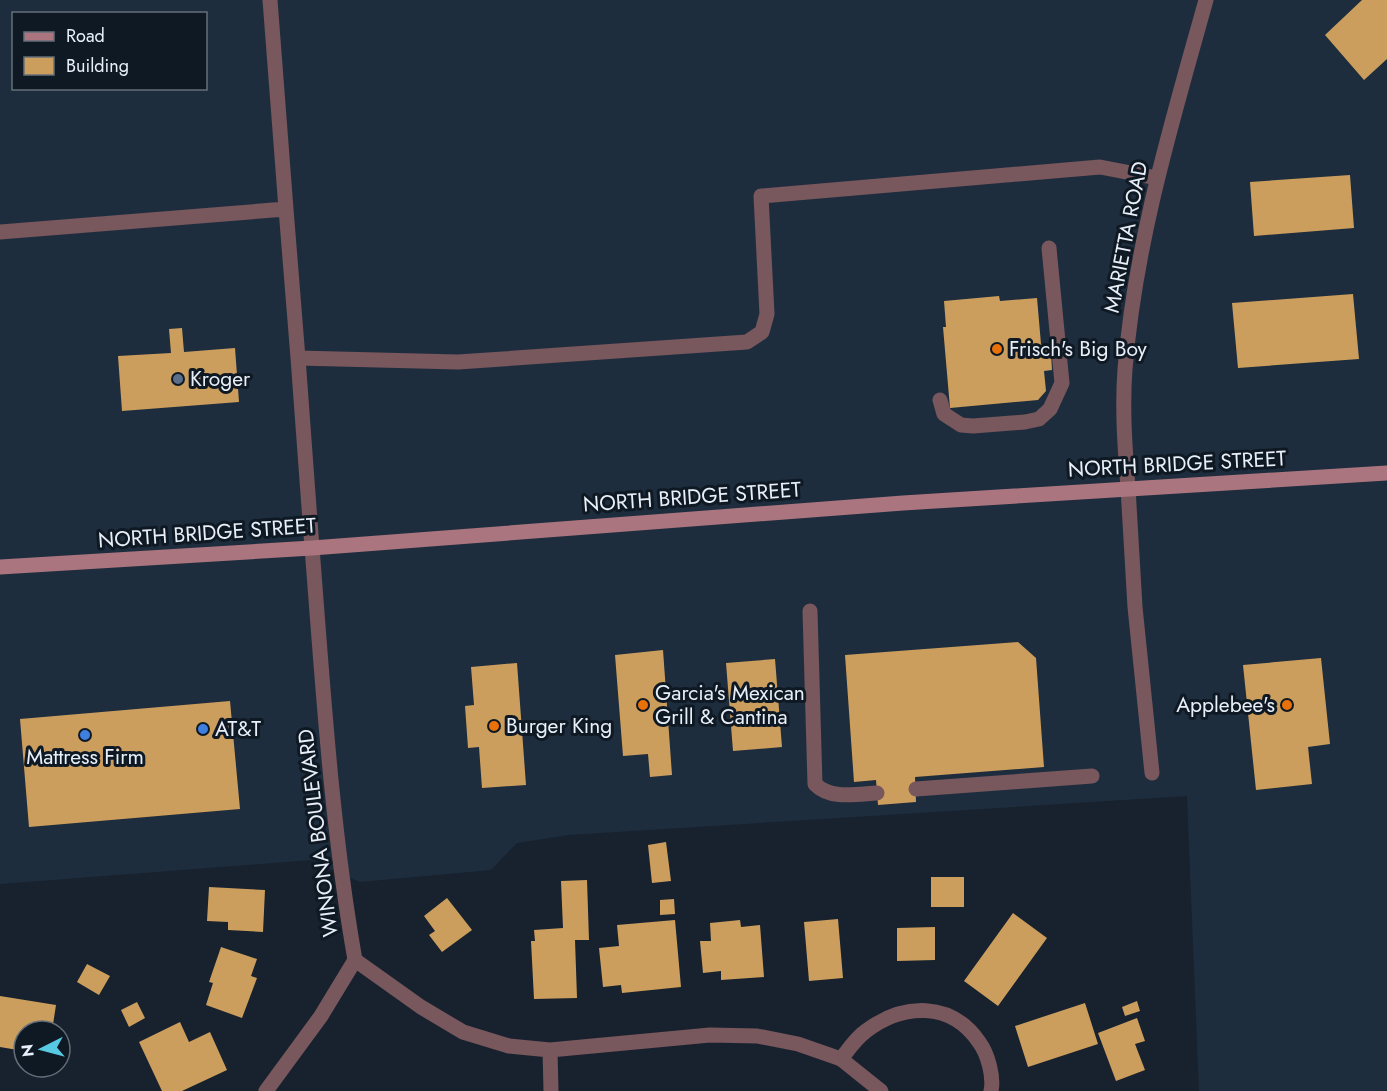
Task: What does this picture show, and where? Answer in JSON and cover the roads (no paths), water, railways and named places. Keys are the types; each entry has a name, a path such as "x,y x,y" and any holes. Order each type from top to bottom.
{"main road":[{"name":"NORTH BRIDGE STREET","path":"0,567 312,548 791,510 1387,472"}],"street":[{"name":"WINONA BOULEVARD","path":"270,0 340,876 355,960 421,1007 463,1032 509,1046 550,1050 710,1035 757,1036 798,1044 841,1059 881,1091"},
{"name":"MARIETTA ROAD","path":"1152,773 1136,618 1123,420 1125,370 1138,263 1157,178 1206,0"},
{"path":"298,358 458,362 747,342 762,332 767,314 761,196 1100,167 1157,178"},
{"path":"0,232 286,209"},
{"path":"940,400 944,414 961,425 1025,422 1039,419 1050,409 1062,382 1049,248"},
{"path":"810,611 815,784 820,790 830,793 877,793"},
{"path":"916,789 1092,776"},
{"path":"266,1091 321,1016 355,960"},
{"path":"841,1059 863,1033 881,1021 905,1011 928,1009 952,1016 970,1029 982,1046 989,1065 991,1091"},
{"path":"550,1050 551,1091"}],"place":[{"name":"Frisch's Big Boy","path":"997,349"},
{"name":"Kroger","path":"178,379"},
{"name":"Garcia's Mexican Grill & Cantina","path":"643,705"},
{"name":"Applebee's","path":"1287,705"},
{"name":"Burger King","path":"494,726"},
{"name":"AT&T","path":"203,729"},
{"name":"Mattress Firm","path":"85,735"}]}
